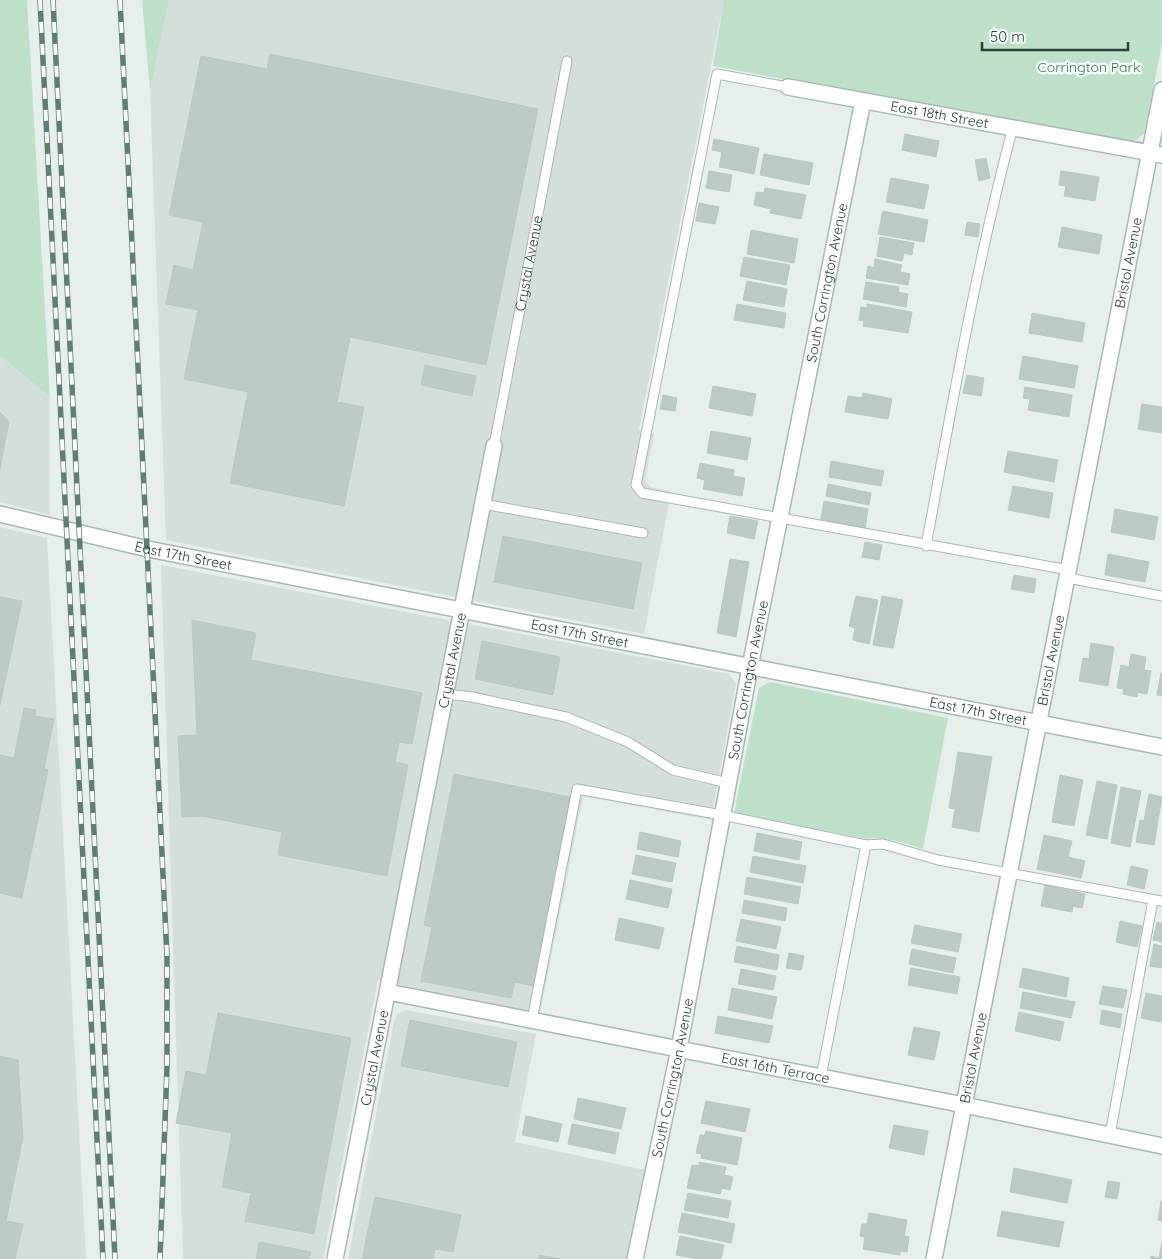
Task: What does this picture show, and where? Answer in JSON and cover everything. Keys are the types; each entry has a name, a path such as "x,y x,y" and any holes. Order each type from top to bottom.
{"street":[{"name":"East 18th Street","path":"788,88 1156,154"},
{"name":"Bristol Avenue","path":"934,1259 1068,574 1156,154 1162,90"},
{"name":"South Corrington Avenue","path":"635,1259 679,1049 750,667 863,101"},
{"name":"Crystal Avenue","path":"335,1259 494,446"},
{"name":"East 17th Street","path":"0,514 148,548 1162,747"},
{"name":"East 16th Terrace","path":"388,992 964,1105 1162,1146"}],"lane":[{"name":"Crystal Avenue","path":"494,446 567,61"},
{"name":"East 18th Street","path":"779,519 642,493 636,485 717,74 788,88"},
{"path":"926,546 970,310 992,204 1013,127"},
{"path":"483,504 643,533"},
{"path":"779,519 1068,574 1162,596"},
{"path":"446,694 472,697 566,717 628,742 672,770 728,783"},
{"path":"532,1020 578,790 722,815 866,845 883,844 938,860 1158,901 1110,1135"},
{"path":"821,1077 866,845"}],"shaded area":[{"path":"169,0 724,0 639,429 654,434 645,481 651,487 671,492 644,634 166,540 150,90"},
{"path":"0,356 50,397 50,515 0,502"},
{"path":"0,527 47,538 86,1259 0,1259"},
{"path":"161,565 729,674 736,684 711,820 583,796 540,1014 378,980 323,1259 183,1259"},
{"path":"406,1010 536,1034 515,1142 645,1170 627,1259 348,1259 393,1026 397,1014"}],"green space":[{"path":"0,0 27,0 50,397 0,356"},
{"path":"142,0 169,0 150,90"},
{"name":"Corrington Park","path":"724,0 1162,0 1162,43 1145,132 1138,139 1126,143 713,66"},
{"path":"770,682 948,718 923,849 889,840 867,839 734,813 759,688"}],"building":[{"path":"270,54 538,109 486,365 350,337 337,402 364,407 344,506 230,483 248,392 184,379 198,310 166,304 174,265 193,270 203,222 169,215 201,56 267,69"},
{"path":"905,134 939,141 936,157 902,150"},
{"path":"714,139 759,148 754,174 719,167 722,152 712,150"},
{"path":"764,154 813,163 809,185 760,175"},
{"path":"986,158 990,178 979,181 975,160"},
{"path":"709,171 732,175 729,192 706,188"},
{"path":"1061,171 1099,177 1095,201 1064,196 1066,186 1059,185"},
{"path":"891,178 929,185 924,209 886,202"},
{"path":"765,188 806,195 801,219 770,213 771,209 754,205 756,192 764,193"},
{"path":"699,203 719,207 715,224 696,221"},
{"path":"883,211 928,220 924,242 878,234"},
{"path":"967,222 980,224 978,237 965,235"},
{"path":"1062,227 1102,235 1099,254 1058,247"},
{"path":"751,230 798,239 794,263 747,254"},
{"path":"880,237 914,243 912,255 904,253 902,261 877,256"},
{"path":"744,257 790,265 786,285 740,276"},
{"path":"875,259 902,265 900,272 910,274 908,285 866,278 868,266 874,268"},
{"path":"747,281 787,289 784,307 743,300"},
{"path":"866,282 899,287 898,292 908,294 906,307 863,299"},
{"path":"737,304 786,313 784,328 734,320"},
{"path":"867,304 912,312 908,333 863,326 864,321 859,320 861,307 867,308"},
{"path":"1032,313 1085,323 1082,342 1029,333"},
{"path":"1023,356 1078,366 1074,388 1019,379"},
{"path":"425,365 476,376 472,396 421,385"},
{"path":"967,375 984,378 981,396 963,393"},
{"path":"713,386 756,394 752,416 709,408"},
{"path":"1025,387 1072,395 1069,417 1028,410 1030,399 1023,398"},
{"path":"863,393 892,399 888,419 845,412 848,396 862,398"},
{"path":"663,395 677,398 675,411 660,409"},
{"path":"1142,404 1162,407 1162,433 1138,429"},
{"path":"0,412 9,422 0,469"},
{"path":"711,431 751,438 747,460 707,453"},
{"path":"1008,451 1058,460 1054,482 1004,472"},
{"path":"831,461 884,471 881,486 829,477"},
{"path":"700,463 734,470 733,476 745,478 742,496 703,489 705,480 697,478"},
{"path":"828,484 871,493 869,505 826,496"},
{"path":"1013,486 1053,493 1049,518 1008,510"},
{"path":"824,501 868,509 865,528 821,519"},
{"path":"1115,509 1158,517 1154,540 1111,532"},
{"path":"730,516 758,521 754,539 727,533"},
{"path":"503,536 642,563 633,609 494,582"},
{"path":"865,542 882,545 879,560 862,557"},
{"path":"1108,554 1149,562 1145,582 1105,575"},
{"path":"730,559 749,562 736,637 717,633"},
{"path":"1014,575 1036,579 1034,593 1011,589"},
{"path":"856,596 878,600 869,644 853,640 855,628 849,626"},
{"path":"882,596 903,600 893,648 873,645"},
{"path":"0,597 22,601 6,677 0,676"},
{"path":"192,620 256,633 251,660 422,693 412,744 399,742 395,762 408,765 387,876 278,855 282,832 202,816 182,817 178,736 197,735"},
{"path":"482,641 560,657 553,695 475,679"},
{"path":"1091,643 1114,647 1108,686 1079,681 1083,658 1089,659"},
{"path":"1131,654 1146,657 1144,670 1151,671 1147,694 1138,692 1137,697 1123,694 1124,689 1117,688 1121,665 1129,667"},
{"path":"1162,673 1162,696 1157,695"},
{"path":"0,676 6,677 0,705"},
{"path":"24,708 36,710 35,716 54,719 44,769 48,770 22,898 0,893 0,755 14,758"},
{"path":"958,752 992,757 979,832 952,827 955,809 949,808"},
{"path":"454,774 570,797 533,986 515,982 511,998 421,981 432,927 424,925"},
{"path":"1060,775 1083,780 1074,826 1052,822"},
{"path":"1097,781 1117,785 1107,839 1086,835"},
{"path":"1121,787 1141,791 1130,847 1111,843"},
{"path":"1149,794 1162,797 1154,845 1136,842 1140,820 1144,821"},
{"path":"640,832 681,841 678,857 637,849"},
{"path":"757,833 802,842 799,860 754,851"},
{"path":"1044,835 1072,841 1068,857 1085,861 1081,878 1037,869"},
{"path":"636,855 676,863 672,882 632,874"},
{"path":"753,856 806,866 803,883 750,872"},
{"path":"1131,866 1148,870 1144,889 1127,885"},
{"path":"747,877 801,887 798,904 744,894"},
{"path":"630,880 672,889 668,908 626,899"},
{"path":"1045,885 1085,894 1082,908 1073,906 1072,912 1041,906"},
{"path":"744,900 787,908 785,921 742,913"},
{"path":"619,918 664,928 659,949 615,940"},
{"path":"741,919 781,927 776,949 736,941"},
{"path":"1120,921 1142,926 1137,947 1116,942"},
{"path":"1157,922 1162,923 1162,942 1153,940"},
{"path":"915,925 962,934 958,952 911,943"},
{"path":"1154,944 1162,946 1162,968 1150,966"},
{"path":"737,946 779,955 777,970 734,962"},
{"path":"912,949 956,958 953,973 909,964"},
{"path":"789,953 804,956 801,970 786,968"},
{"path":"911,968 960,977 957,994 908,985"},
{"path":"1023,968 1069,978 1066,997 1019,987"},
{"path":"741,969 776,976 773,990 738,984"},
{"path":"1103,986 1127,990 1123,1008 1099,1004"},
{"path":"732,988 777,997 772,1019 728,1010"},
{"path":"1023,992 1075,1002 1071,1018 1020,1008"},
{"path":"1146,993 1162,996 1161,1022 1141,1018"},
{"path":"1102,1010 1122,1014 1120,1028 1100,1024"},
{"path":"1019,1012 1064,1022 1060,1041 1015,1031"},
{"path":"218,1013 351,1038 314,1234 245,1221 251,1193 222,1187 232,1133 176,1123 186,1071 206,1075"},
{"path":"718,1016 773,1026 769,1043 715,1033"},
{"path":"410,1020 517,1042 508,1087 401,1066"},
{"path":"914,1027 940,1032 934,1060 908,1055"},
{"path":"0,1056 18,1060 23,1137 6,1221 23,1224 15,1259 0,1259"},
{"path":"578,1098 626,1108 621,1129 574,1119"},
{"path":"706,1101 750,1109 745,1132 701,1123"},
{"path":"526,1116 562,1124 558,1142 522,1135"},
{"path":"572,1124 619,1133 615,1154 568,1144"},
{"path":"894,1125 928,1131 924,1155 889,1148"},
{"path":"706,1131 742,1138 737,1165 701,1158 702,1154 696,1153 700,1135 705,1135"},
{"path":"699,1162 726,1167 724,1175 733,1177 730,1190 722,1188 720,1194 687,1188 692,1165 699,1166"},
{"path":"1014,1168 1072,1180 1067,1203 1010,1192"},
{"path":"1108,1181 1120,1183 1117,1199 1105,1197"},
{"path":"688,1193 731,1201 728,1218 684,1210"},
{"path":"375,1197 461,1215 453,1252 435,1249 433,1259 362,1259"},
{"path":"1162,1201 1162,1221 1158,1220"},
{"path":"1002,1211 1064,1222 1059,1247 997,1236"},
{"path":"682,1213 735,1224 731,1243 678,1232"},
{"path":"869,1213 907,1220 904,1236 909,1237 907,1252 900,1251 900,1255 863,1249 865,1237 860,1236 862,1224 867,1224"},
{"path":"680,1236 724,1245 721,1259 697,1259 676,1255"},
{"path":"1162,1241 1162,1259 1150,1259 1151,1256 1159,1258"},
{"path":"259,1242 311,1252 309,1259 256,1259"},
{"path":"539,1255 560,1259 538,1259"}],"railway":[{"path":"40,0 103,1259"},
{"path":"53,0 115,1259"},
{"path":"120,0 167,956 167,1066 160,1259"}]}
